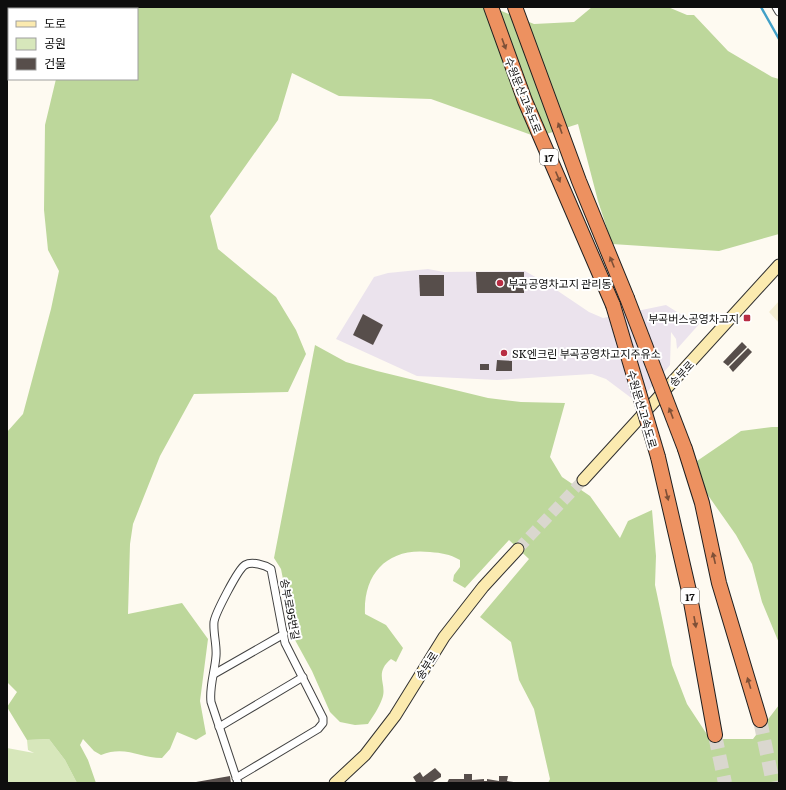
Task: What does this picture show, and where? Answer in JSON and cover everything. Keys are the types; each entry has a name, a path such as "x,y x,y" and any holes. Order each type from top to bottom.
{"highway":[{"name":"수원문산고속도로","path":"491,7 525,101 613,305 658,457 689,591 715,735"},
{"name":"수원문산고속도로","path":"515,7 579,181 627,298 685,449 702,503 719,582 760,720"},
{"path":"526,7 544,84"}],"street":[{"path":"776,7 779,12"},
{"name":"송부로","path":"583,480 779,266"},
{"name":"송부로","path":"336,783 365,754 395,716 444,637 483,587 518,548"},
{"name":"송부로95번길","path":"246,565 266,566 271,569 284,634 290,654 324,718 323,723 318,729 237,781 219,728 210,695 214,674 216,643 214,621 239,571 246,565"},
{"path":"214,674 284,634"},
{"path":"219,728 303,677"}],"shaded area":[{"path":"428,269 444,272 525,271 589,312 603,318 666,305 685,317 701,322 677,349 676,339 671,332 670,365 638,403 606,379 592,374 497,380 417,376 336,339 374,277 388,273"},
{"path":"779,301 779,323 769,312"}],"green space":[{"path":"498,7 499,10 534,24 574,22 592,7 668,7 687,15 694,15 728,51 772,77 779,79 779,234 719,251 612,244 598,201 578,124 537,137 431,99 339,96 292,73 278,120 210,216 218,249 276,297 296,330 306,354 288,392 194,394 160,456 133,524 130,544 128,614 182,603 208,639 200,701 206,734 196,740 177,732 170,749 162,758 118,751 101,755 94,751 83,739 80,745 88,760 96,783 77,783 65,760 49,739 27,740 7,707 17,692 7,682 7,432 23,414 51,309 59,271 48,250 44,210 45,125 56,80 138,80 138,8 88,8"},
{"path":"315,345 346,362 488,398 521,402 565,403 550,457 562,477 590,496 620,538 628,521 652,510 656,556 655,585 672,665 687,704 710,739 753,739 779,705 779,783 548,783 550,779 534,709 519,680 511,642 480,617 529,559 509,540 465,588 453,581 454,575 460,567 460,560 445,554 415,552 402,554 390,559 381,566 368,586 365,599 365,614 386,625 403,648 396,662 391,659 383,669 382,699 378,709 368,724 355,725 340,722 330,712 312,671 295,640 281,569 274,558"},
{"path":"779,427 779,643 762,602 752,564 736,535 705,491 697,461 741,431"},
{"path":"49,739 65,760 77,783 7,783 7,748 34,753 28,750 27,740"}],"building":[{"name":"부곡공영차고지 관리동","path":"476,272 524,272 524,293 477,293"},
{"path":"419,275 444,275 444,296 420,296"},
{"path":"363,314 383,325 373,345 353,335"},
{"path":"742,342 747,347 728,366 723,362"},
{"path":"748,348 752,352 733,372 729,367"},
{"path":"497,360 512,361 512,371 496,371"},
{"path":"480,364 489,364 489,370 480,370"},
{"path":"435,768 441,774 441,777 431,783 414,783 416,782 413,777 420,772 423,777"},
{"path":"464,774 472,774 472,780 484,779 484,781 487,781 487,779 499,781 499,776 508,776 507,781 521,783 447,783 449,779 464,779"},
{"path":"230,776 231,783 196,783 196,782"}],"waterway":[{"path":"761,7 779,39"}],"tunnel":[{"path":"518,549 583,480"},
{"path":"760,720 773,783"},
{"path":"715,735 725,783"}],"place":[{"name":"부곡공영차고지 관리동","path":"500,283"},
{"name":"부곡버스공영차고지","path":"747,318"},
{"name":"SK엔크린 부곡공영차고지주유소","path":"504,353"}]}
